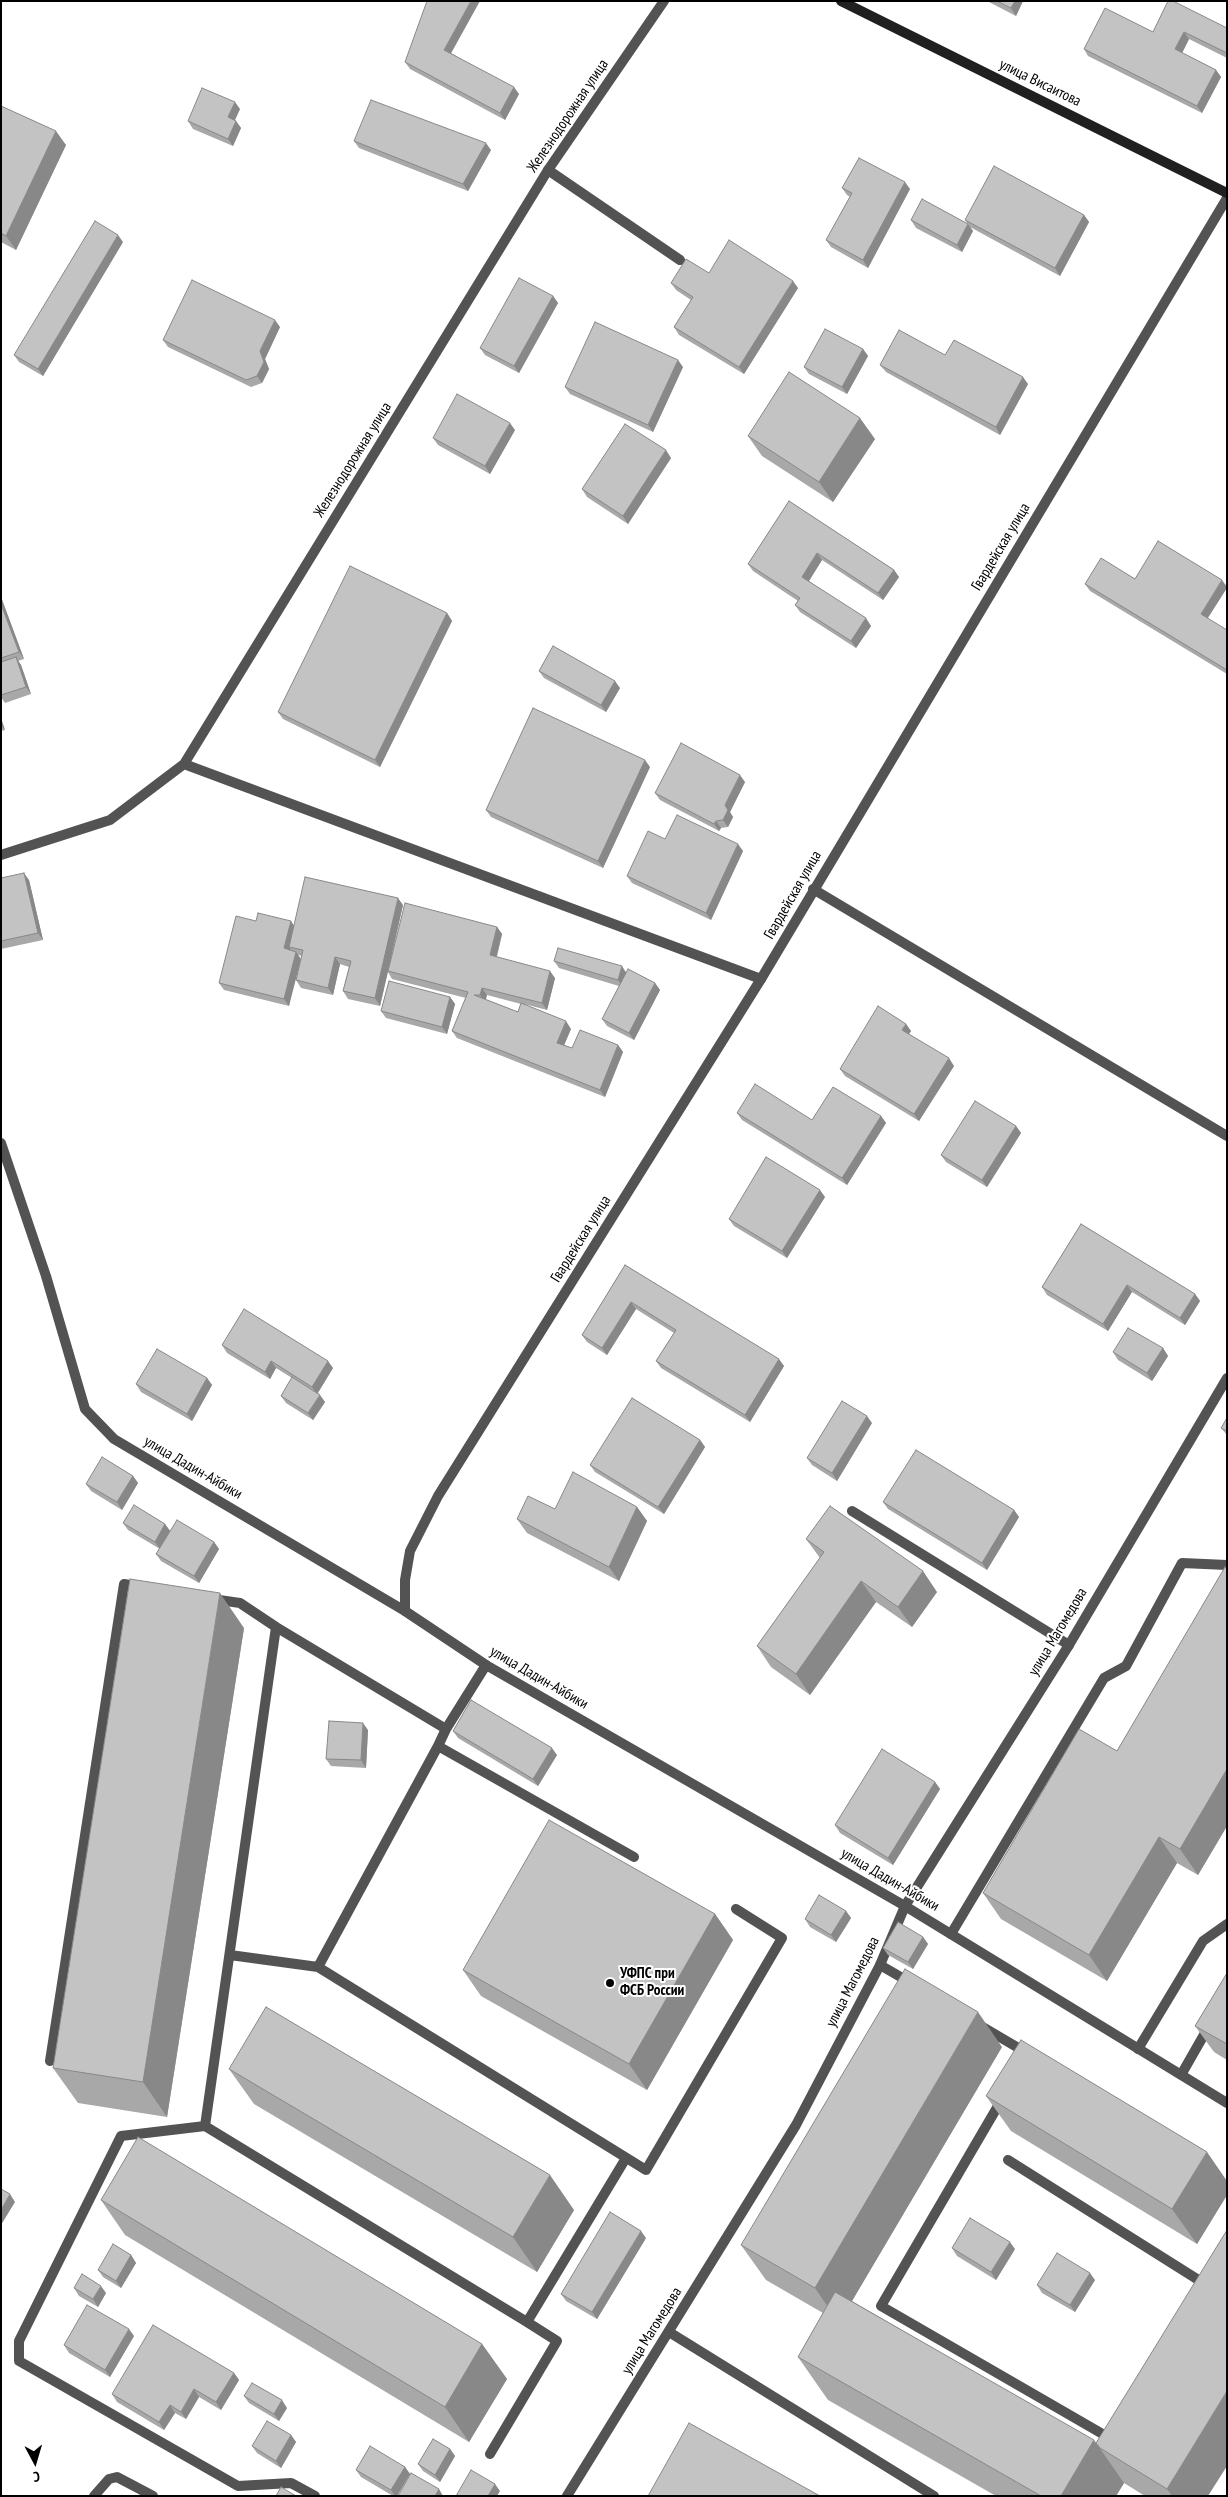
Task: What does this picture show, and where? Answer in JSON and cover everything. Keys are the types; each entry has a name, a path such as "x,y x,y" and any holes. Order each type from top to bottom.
{"main road":[{"name":"улица Висаитова","path":"841,1 1227,193"}],"street":[{"name":"Железнодорожная улица","path":"1,855 110,820 184,764 548,170 664,1"},
{"path":"548,170 680,260"},
{"name":"Гвардейская улица","path":"405,1611 405,1580 410,1551 438,1496 762,979 1227,198"},
{"path":"184,764 762,979"},
{"path":"814,890 1227,1136"},
{"name":"улица Дадин-Айбики","path":"1,1143 46,1276 85,1409 114,1439 405,1611 486,1665 906,1906 1227,2103"},
{"name":"улица Магомедова","path":"568,2496 796,2125 880,1965 906,1906 1069,1645 1227,1378"},
{"path":"852,1511 1069,1645"},
{"path":"952,1934 1104,1678 1126,1666 1182,1563 1227,1565"},
{"path":"50,2061 124,1584 153,1589"},
{"path":"201,1597 240,1604 446,1729"},
{"path":"205,2126 276,1627"},
{"path":"318,1967 446,1729 486,1665"},
{"path":"438,1746 634,1857"},
{"path":"230,1955 318,1967 646,2170 782,1938 736,1909"},
{"path":"1138,2049 1203,1940 1227,1924"},
{"path":"880,1965 921,1990"},
{"path":"971,2019 1029,2054 1024,2062"},
{"path":"1182,2075 1213,2019"},
{"path":"1009,2088 881,2306 1114,2440 1119,2432"},
{"path":"315,2496 292,2483 238,2486 19,2362 19,2340 121,2136 205,2126 557,2341 490,2454"},
{"path":"526,2322 626,2158"},
{"path":"1008,2160 1211,2288"},
{"path":"669,2332 934,2496"},
{"path":"94,2496 109,2479 116,2477 153,2496"}],"building":[{"path":"427,1 471,1 444,50 514,87 500,113 405,62"},
{"path":"997,1 1015,1 1011,8"},
{"path":"1168,1 1173,1 1227,28 1227,53 1184,32 1175,49 1216,70 1197,106 1084,49 1105,8 1153,32"},
{"path":"202,88 235,102 228,117 236,121 228,139 188,121"},
{"path":"371,100 486,143 463,184 354,141"},
{"path":"1,106 56,131 6,236 1,233"},
{"path":"859,158 905,182 863,260 826,240 852,193 842,188"},
{"path":"994,166 1084,215 1055,268 965,220"},
{"path":"922,199 968,224 957,245 911,220"},
{"path":"95,221 118,235 38,369 14,355"},
{"path":"729,240 793,281 739,367 674,327 693,297 671,283 686,259 709,273"},
{"path":"519,278 553,296 514,366 480,348"},
{"path":"192,280 275,320 260,351 264,362 257,376 246,380 163,340"},
{"path":"595,322 678,360 648,425 565,387"},
{"path":"825,329 863,349 842,387 804,367"},
{"path":"899,330 945,355 954,340 1023,377 996,427 880,365"},
{"path":"789,372 860,418 819,482 748,436"},
{"path":"457,394 510,423 485,466 433,438"},
{"path":"625,424 666,450 623,516 582,489"},
{"path":"789,501 894,570 878,593 817,553 802,577 866,618 851,641 795,605 800,598 748,564"},
{"path":"1158,541 1222,580 1201,614 1227,630 1227,670 1085,584 1101,558 1135,579"},
{"path":"350,566 447,613 375,760 278,712"},
{"path":"1,604 19,652 1,658"},
{"path":"553,646 615,681 601,705 539,671"},
{"path":"16,657 26,687 1,695 1,662"},
{"path":"533,708 645,760 598,861 486,810"},
{"path":"681,743 740,775 725,805 728,810 723,820 716,821 714,824 655,793"},
{"path":"677,815 738,844 706,913 627,876 648,831 665,839"},
{"path":"24,873 38,933 1,941 1,878"},
{"path":"305,877 398,898 375,998 343,991 351,961 335,957 328,988 296,980 303,950 289,947"},
{"path":"405,903 497,927 490,955 550,971 542,1003 482,988 480,995 474,995 518,1012 521,1003 566,1021 557,1043 572,1048 580,1030 618,1045 600,1090 452,1031 468,992 388,971"},
{"path":"258,913 291,921 284,948 296,952 284,999 219,983 236,916 256,921"},
{"path":"558,948 622,966 618,980 554,961"},
{"path":"628,969 655,983 629,1033 602,1019"},
{"path":"389,981 450,997 442,1027 381,1011"},
{"path":"878,1006 906,1024 902,1030 949,1058 914,1114 840,1069"},
{"path":"755,1084 812,1120 833,1087 881,1116 842,1178 737,1113"},
{"path":"975,1101 1016,1126 982,1180 941,1155"},
{"path":"766,1157 820,1190 782,1251 729,1219"},
{"path":"1081,1224 1195,1294 1180,1318 1127,1285 1103,1324 1042,1287"},
{"path":"625,1265 779,1359 745,1415 656,1361 676,1330 631,1302 602,1348 582,1335"},
{"path":"244,1309 328,1361 312,1387 271,1361 265,1372 222,1345"},
{"path":"1128,1328 1163,1348 1147,1373 1113,1352"},
{"path":"157,1349 207,1378 187,1414 136,1384"},
{"path":"292,1377 320,1395 308,1413 281,1396"},
{"path":"632,1398 700,1440 658,1507 590,1465"},
{"path":"842,1401 867,1416 832,1473 807,1458"},
{"path":"1227,1418 1227,1431 1221,1428"},
{"path":"916,1450 1014,1510 982,1563 883,1502"},
{"path":"102,1457 133,1476 117,1502 86,1484"},
{"path":"573,1472 637,1507 609,1567 517,1519 528,1496 555,1509"},
{"path":"134,1505 165,1524 155,1542 123,1523"},
{"path":"830,1506 923,1571 898,1607 861,1581 796,1674 757,1646 824,1552 806,1539"},
{"path":"177,1520 214,1542 194,1576 156,1554"},
{"path":"1225,1567 1227,1568 1227,1769 1180,1849 1159,1837 1089,1955 983,1893 1079,1729 1117,1751"},
{"path":"130,1579 220,1593 143,2082 53,2068"},
{"path":"471,1700 552,1748 533,1779 453,1731"},
{"path":"329,1721 363,1723 361,1760 326,1759"},
{"path":"882,1749 935,1782 888,1858 835,1825"},
{"path":"549,1820 715,1914 629,2064 463,1970"},
{"path":"819,1895 846,1911 831,1935 805,1919"},
{"path":"898,1922 923,1937 908,1962 883,1948"},
{"path":"905,1969 978,2012 815,2288 741,2245"},
{"path":"1227,1973 1227,2044 1195,2026"},
{"path":"266,2007 550,2175 513,2237 229,2069"},
{"path":"1021,2040 1207,2152 1172,2209 986,2096"},
{"path":"138,2137 482,2344 445,2407 101,2200"},
{"path":"1,2189 10,2194 1,2210"},
{"path":"610,2212 641,2231 592,2312 561,2294"},
{"path":"970,2218 1010,2242 991,2272 952,2248"},
{"path":"1227,2230 1227,2391 1167,2489 1100,2448 1096,2443"},
{"path":"113,2244 131,2255 116,2281 98,2270"},
{"path":"1057,2253 1090,2273 1070,2305 1037,2285"},
{"path":"82,2274 101,2286 93,2299 74,2288"},
{"path":"835,2292 1094,2440 1061,2496 1041,2496 798,2357"},
{"path":"87,2305 129,2329 105,2370 64,2345"},
{"path":"153,2325 234,2373 216,2402 194,2389 181,2412 170,2405 159,2422 112,2394"},
{"path":"252,2383 282,2400 274,2414 244,2396"},
{"path":"267,2421 291,2435 276,2461 252,2446"},
{"path":"689,2423 820,2496 648,2496"},
{"path":"433,2439 450,2449 435,2475 418,2464"},
{"path":"370,2446 405,2467 391,2490 356,2470"},
{"path":"471,2470 495,2484 488,2496 456,2496"},
{"path":"411,2473 439,2489 435,2496 398,2496"},
{"path":"281,2487 296,2496 276,2496"}],"place":[{"name":"УФПС при ФСБ России","path":"610,1983"}]}
